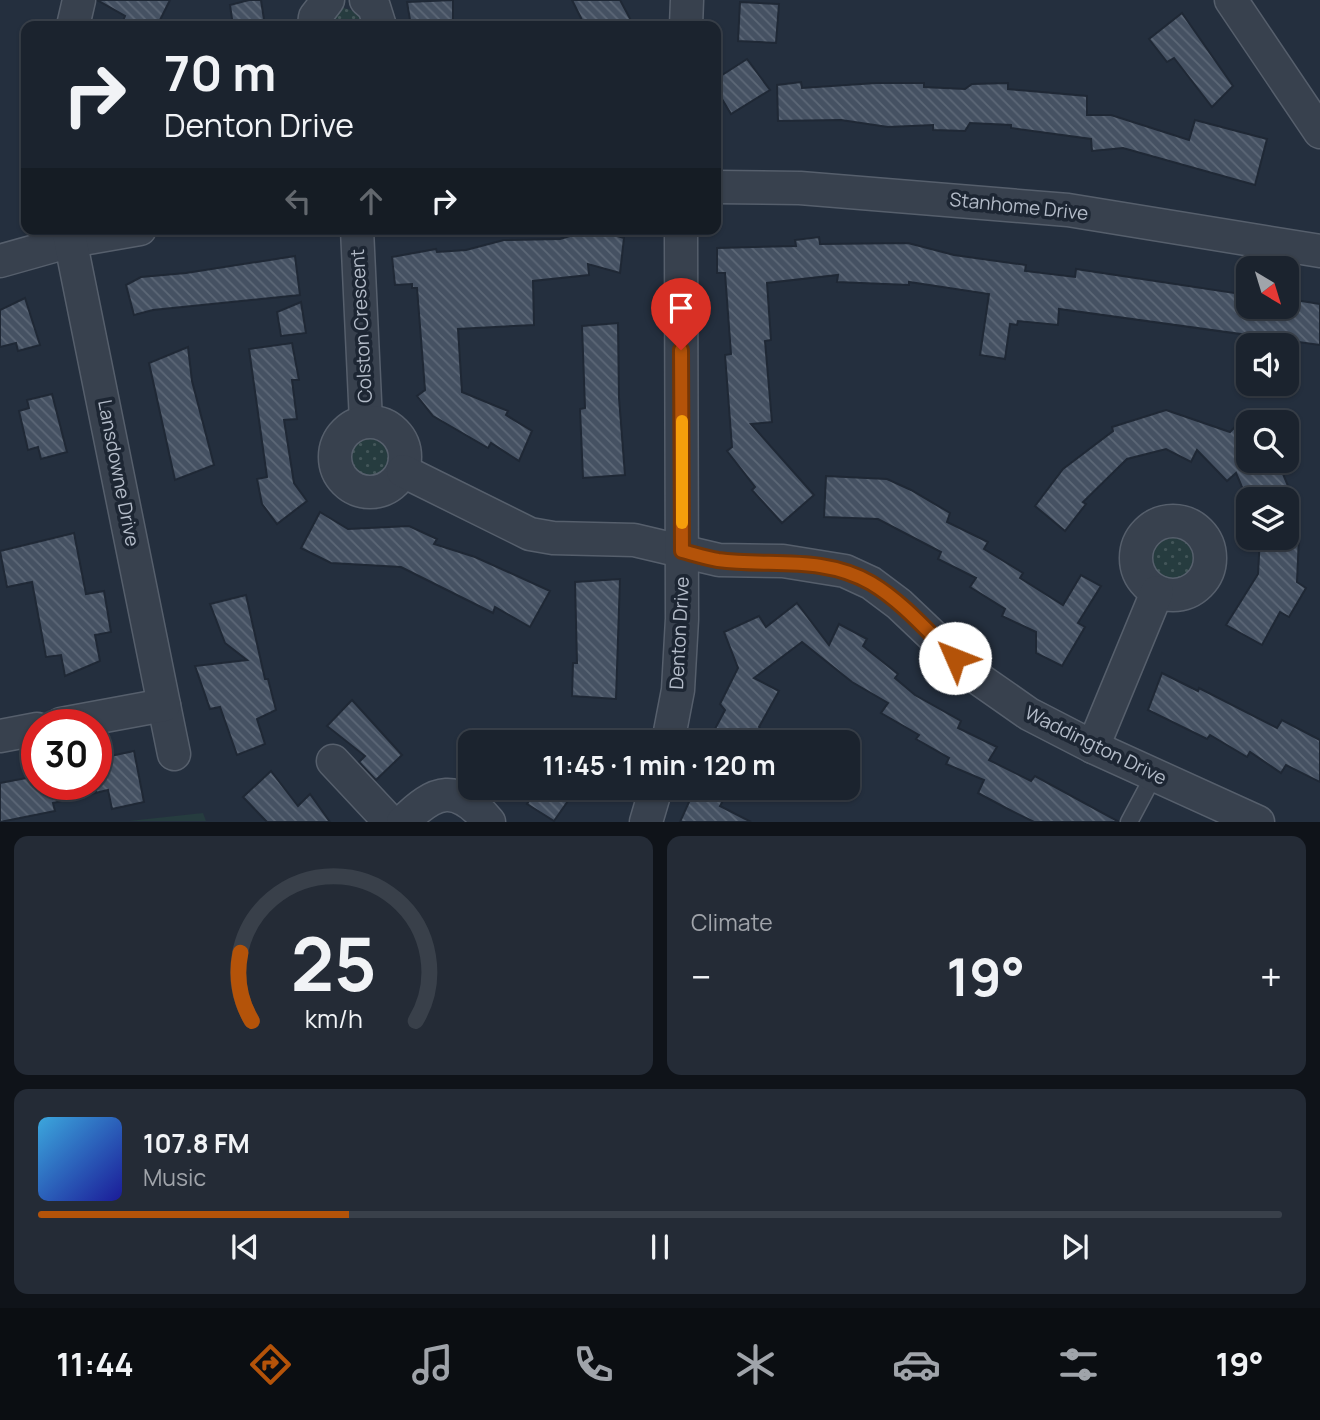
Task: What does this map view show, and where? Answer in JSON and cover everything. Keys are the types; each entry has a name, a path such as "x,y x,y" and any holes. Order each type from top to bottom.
{"street":[{"path":"74,21 79,0"},
{"path":"315,21 328,0"},
{"path":"366,0 374,7 378,21"},
{"path":"686,21 687,0"},
{"path":"1231,0 1320,132"},
{"name":"Stanhome Drive","path":"721,187 812,188 1068,210 1320,251"},
{"path":"0,261 69,235"},
{"name":"Lansdowne Drive","path":"69,235 174,754"},
{"name":"Colston Crescent","path":"357,235 366,422"},
{"name":"Denton Drive","path":"670,730 678,690 682,551 681,235"},
{"name":"Colston Crescent","path":"376,422 395,432 405,450 403,471 397,481 375,493 363,492 342,479 336,468 337,444 354,426 376,422"},
{"path":"403,471 530,534 553,538 634,540 682,551"},
{"name":"Waddington Drive","path":"682,551 719,560 816,564 845,571 871,583 900,604 976,677 1029,714 1093,747 1258,821"},
{"path":"1093,747 1157,592"},
{"path":"112,715 164,705"},
{"path":"2,727 21,728"},
{"path":"333,761 390,821"},
{"path":"403,821 420,805 435,796 451,793 466,799 489,821"},
{"path":"646,821 652,800"}],"lane":[{"path":"1129,821 1154,775"}],"green space":[{"path":"344,8 360,13 364,21 330,21 336,11"},
{"path":"370,436 379,437 386,442 391,449 391,467 386,474 379,479 370,480 361,479 354,474 349,467 348,458 349,449 354,442 361,437"},
{"path":"1173,534 1190,542 1198,559 1190,576 1173,584 1156,576 1148,559 1156,542"},
{"path":"203,813 206,821 129,821"}],"building":[{"path":"97,0 170,0 160,21 123,21 125,16"},
{"path":"261,0 264,21 232,21 230,5"},
{"path":"453,0 453,21 410,21 407,2"},
{"path":"572,0 620,0 631,21 582,21"},
{"path":"740,2 779,4 776,43 738,41"},
{"path":"1182,13 1233,86 1212,107 1174,58 1167,62 1149,39"},
{"path":"747,59 770,90 731,114 721,97 721,76"},
{"path":"801,82 802,88 924,83 924,87 965,89 972,84 1008,83 1008,89 1087,96 1087,115 1111,115 1189,140 1195,120 1267,139 1255,185 1123,148 1092,151 1091,139 1011,128 1011,125 970,123 965,131 933,130 933,125 888,127 841,120 778,121 777,85"},
{"path":"573,235 614,235 624,238 620,273 588,264 589,275 533,281 534,325 458,329 462,392 508,411 506,415 532,431 519,461 491,443 488,448 433,416 417,396 425,390 417,288 412,288 412,284 395,285 392,257 436,249 437,252 466,250 504,240 560,239"},
{"path":"819,237 820,244 908,243 954,255 1026,265 1025,271 1075,277 1076,269 1236,293 1236,319 1299,319 1299,301 1320,304 1320,345 1299,342 1299,333 1236,333 1059,309 1058,325 1018,321 1017,325 1010,324 1005,359 980,355 989,294 909,282 909,285 837,282 838,275 767,283 771,340 765,341 772,422 751,424 814,495 782,523 752,490 755,487 727,451 732,447 725,355 731,354 725,273 717,273 717,248 796,246 795,240"},
{"path":"295,256 300,295 153,310 134,315 126,285 141,277 186,273"},
{"path":"25,298 40,345 18,351 16,343 0,347 0,310"},
{"path":"301,302 306,333 281,336 277,312"},
{"path":"618,323 619,398 625,475 583,478 580,409 585,408 582,326"},
{"path":"292,343 299,380 292,380 297,419 284,420 294,483 307,501 277,524 262,504 257,479 267,477 249,349"},
{"path":"188,347 192,381 214,465 175,480 149,363"},
{"path":"52,394 67,452 41,459 38,447 28,450 19,411 29,408 27,400"},
{"path":"1166,410 1230,432 1234,428 1236,473 1227,481 1197,450 1191,462 1166,449 1127,459 1083,502 1086,504 1065,531 1035,506 1063,469 1113,431 1112,427"},
{"path":"1236,473 1283,473 1288,487 1242,487"},
{"path":"826,476 887,479 911,490 950,513 947,522 988,542 984,549 1023,573 1020,578 1063,605 1081,575 1101,586 1078,623 1085,627 1062,666 1036,653 1036,632 1002,616 1005,609 970,587 976,578 938,559 941,552 878,519 824,517"},
{"path":"320,512 348,529 409,526 437,539 434,544 475,557 550,591 530,627 495,607 493,613 401,567 331,563 301,548"},
{"path":"74,533 86,594 104,591 111,632 95,635 100,661 65,676 61,655 46,657 32,582 7,587 0,551"},
{"path":"1259,550 1298,550 1297,582 1306,588 1289,617 1280,612 1262,645 1226,625 1258,574"},
{"path":"620,579 616,699 572,696 573,663 577,663 575,582"},
{"path":"246,595 265,679 268,679 276,710 257,719 265,744 237,755 220,707 210,709 195,666 247,660 225,643 210,604"},
{"path":"797,603 829,645 839,624 867,639 863,646 898,674 895,678 915,695 961,721 958,728 997,747 989,760 1031,781 1035,776 1119,822 1034,822 978,793 984,780 946,764 949,758 916,739 919,735 881,713 888,703 852,682 802,642 754,678 779,691 759,727 761,730 714,730 725,710 720,704 738,668 724,632 759,616 766,627"},
{"path":"1162,673 1198,691 1199,688 1277,728 1282,720 1320,740 1320,782 1286,765 1281,773 1250,752 1247,757 1210,735 1207,739 1148,710"},
{"path":"352,700 402,755 376,780 359,762 365,756 327,726"},
{"path":"134,751 144,802 112,809 112,756"},
{"path":"271,771 298,806 310,794 330,822 267,822 243,797"},
{"path":"21,779 21,800 66,800 53,803 55,811 0,822 0,783"},
{"path":"530,800 569,800 554,821 527,804"},
{"path":"690,800 723,800 720,806 751,822 680,822"}],"slow traffic":[{"path":"682,421 682,523"}],"route":[{"path":"681,350 682,551 719,560 783,561 816,564 845,571 871,583 900,604 955,658"}]}
